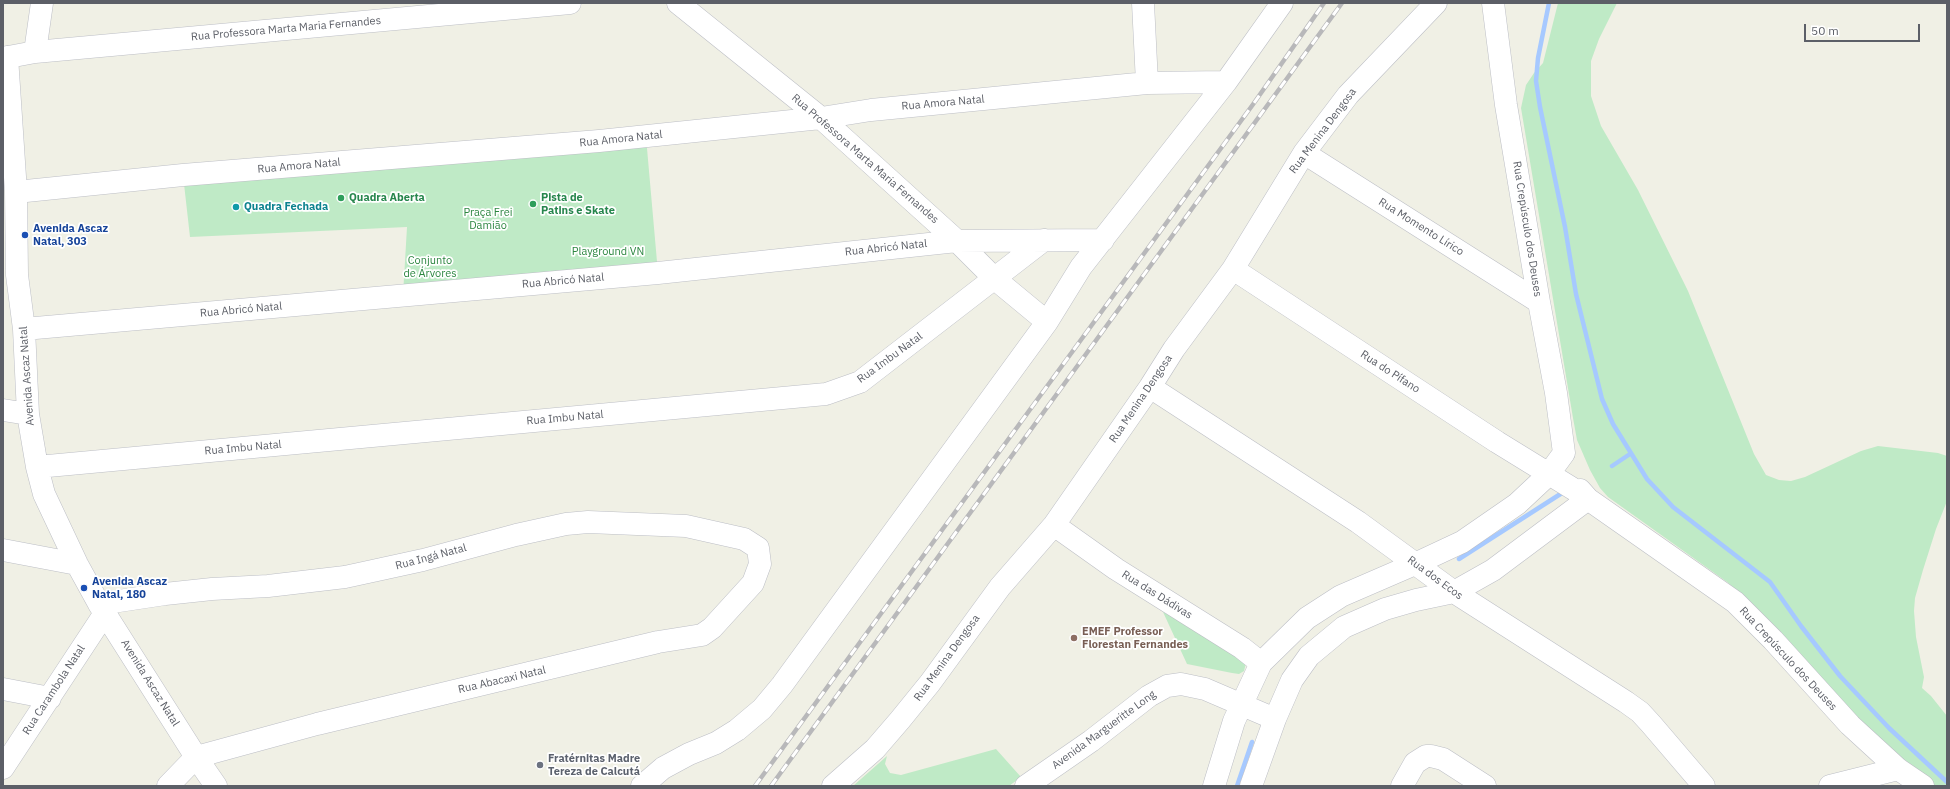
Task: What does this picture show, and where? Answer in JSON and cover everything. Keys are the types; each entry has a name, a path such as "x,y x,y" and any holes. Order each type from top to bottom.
{"street":[{"path":"35,52 42,3"},
{"name":"Rua Professora Marta Maria Fernandes","path":"5,57 35,52 570,3"},
{"name":"Rua Professora Marta Maria Fernandes","path":"678,3 821,118 957,241 996,279 1047,322"},
{"path":"1143,3 1147,83"},
{"path":"642,786 663,768 689,754 716,743 737,730 762,709 802,661 1047,322 1081,267 1226,82 1282,3"},
{"name":"Rua Menina Dengosa","path":"833,786 875,749 900,720 930,684 1000,587 1054,525 1150,387 1174,349 1233,269 1304,152 1348,95 1436,3"},
{"name":"Rua Crepúsculo dos Deuses","path":"1492,3 1506,105 1556,393 1564,453 1575,483 1588,500"},
{"name":"Avenida Ascaz Natal","path":"5,57 16,192 10,274 24,329 28,414 37,467 44,494 77,564 102,608 196,757 216,786"},
{"name":"Rua Amora Natal","path":"16,192 190,175 599,141 821,118 871,110 1147,83 1226,82"},
{"name":"Rua Momento Lírico","path":"1304,152 1539,302"},
{"name":"Rua Imbu Natal","path":"37,467 826,394 860,382 996,279 1044,240"},
{"name":"Rua Abricó Natal","path":"24,329 658,273 957,241 1103,240"},
{"name":"Rua do Pífano","path":"1233,269 1548,475"},
{"name":"Rua dos Ecos","path":"1150,387 1358,522 1454,592 1640,712 1704,786"},
{"path":"3,410 28,414"},
{"path":"1214,786 1240,705 1261,663 1307,618 1341,596 1416,564 1462,542 1517,504 1548,475 1564,453"},
{"name":"Rua Crepúsculo dos Deuses","path":"1548,475 1588,500 1735,602 1773,640 1850,725 1898,769 1923,786"},
{"path":"1251,786 1274,719 1292,680 1309,656 1344,627 1384,609 1454,592 1493,570 1588,500"},
{"name":"Rua Ingá Natal","path":"102,608 130,598 181,592 268,586 345,577 423,560 516,535 566,524 588,522 686,526 744,539 758,548"},
{"name":"Rua das Dádivas","path":"1054,525 1116,568 1242,648 1261,663"},
{"name":"Rua Abacaxi Natal","path":"196,757 275,735 658,642 702,635 712,628 753,583 760,564 758,548"},
{"path":"3,550 77,564"},
{"name":"Rua Carambola Natal","path":"3,768 50,698 102,608"},
{"path":"1290,636 1309,656"},
{"name":"Avenida Margueritte Long","path":"1026,786 1091,741 1149,696 1167,686 1181,684 1205,689 1274,719"},
{"path":"3,689 50,698"},
{"path":"1402,786 1415,763 1426,756 1431,756 1443,759 1485,786"},
{"path":"168,786 196,757"},
{"path":"1830,786 1898,769"}],"green space":[{"path":"1558,3 1617,3 1599,39 1591,61 1591,96 1601,126 1638,190 1688,291 1754,454 1766,475 1779,480 1791,481 1805,477 1861,451 1878,446 1938,453 1947,456 1947,501 1923,570 1915,598 1914,611 1916,637 1924,677 1922,688 1931,696 1947,716 1947,786 1935,786 1855,718 1749,601 1727,582 1608,497 1600,488 1590,470 1577,440 1521,108 1526,85 1543,63"},
{"name":"Praça Frei Damião","path":"646,137 658,273 403,295 407,227 190,237 183,175"},
{"path":"1163,612 1237,648 1247,659 1244,671 1239,674 1187,664"},
{"path":"996,749 1021,777 1009,786 853,786 887,756 885,764 890,773 901,775"}],"waterway":[{"path":"1549,3 1538,58 1536,81 1565,227 1576,294 1602,399 1613,424 1647,479 1673,507 1770,582 1801,626 1840,676 1889,728 1947,782"},
{"path":"1612,466 1630,454"},
{"path":"1459,559 1562,493"},
{"path":"1237,786 1252,742"}],"railway":[{"path":"755,786 1254,103 1324,3"},
{"path":"771,786 1342,3"}],"place":[{"name":"Quadra Aberta","path":"341,198"},
{"name":"Pista de Patins e Skate","path":"533,204"},
{"name":"Quadra Fechada","path":"236,207"},
{"name":"Avenida Ascaz Natal, 303","path":"25,235"},
{"name":"Avenida Ascaz Natal, 180","path":"84,588"},
{"name":"EMEF Professor Florestan Fernandes","path":"1074,638"},
{"name":"Fratérnitas Madre Tereza de Calcutá","path":"540,765"}],"park label":[{"name":"Playground VN","path":"608,252"},
{"name":"Conjunto de Árvores","path":"430,267"}]}
